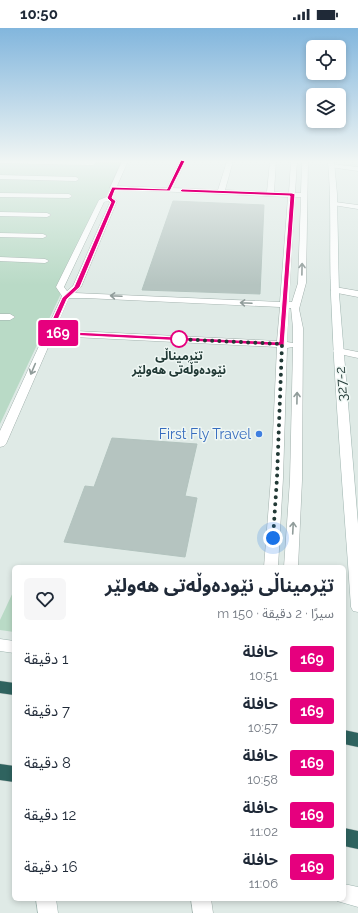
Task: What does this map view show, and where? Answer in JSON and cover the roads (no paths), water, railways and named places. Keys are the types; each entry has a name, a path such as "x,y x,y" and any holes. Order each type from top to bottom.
{"highway":[{"path":"0,687 12,689"},
{"path":"346,737 358,740"},
{"path":"0,772 12,774"},
{"path":"346,837 358,840"}],"street":[{"path":"66,296 60,287 100,202"},
{"path":"0,444 66,296 77,287 113,202"},
{"path":"271,565 277,478 284,305 291,202"},
{"path":"291,565 296,480 298,345 296,305 302,284 304,202"},
{"path":"335,204 358,207"},
{"name":"327-2","path":"335,204 335,290 338,351 358,607"},
{"path":"0,214 47,215"},
{"path":"0,235 43,236"},
{"path":"0,259 45,261"},
{"path":"335,290 358,294"},
{"path":"66,296 85,295 296,305"},
{"path":"0,317 10,317"},
{"path":"49,333 298,345"},
{"path":"338,351 358,355"},
{"path":"0,645 12,647"},
{"path":"346,894 358,897"},
{"path":"46,901 48,913"},
{"path":"201,901 203,913"}],"place":[{"name":"تێرمیناڵی نێودەوڵەتی هەولێر","path":"179,339"},
{"name":"First Fly Travel","path":"259,434"}]}
